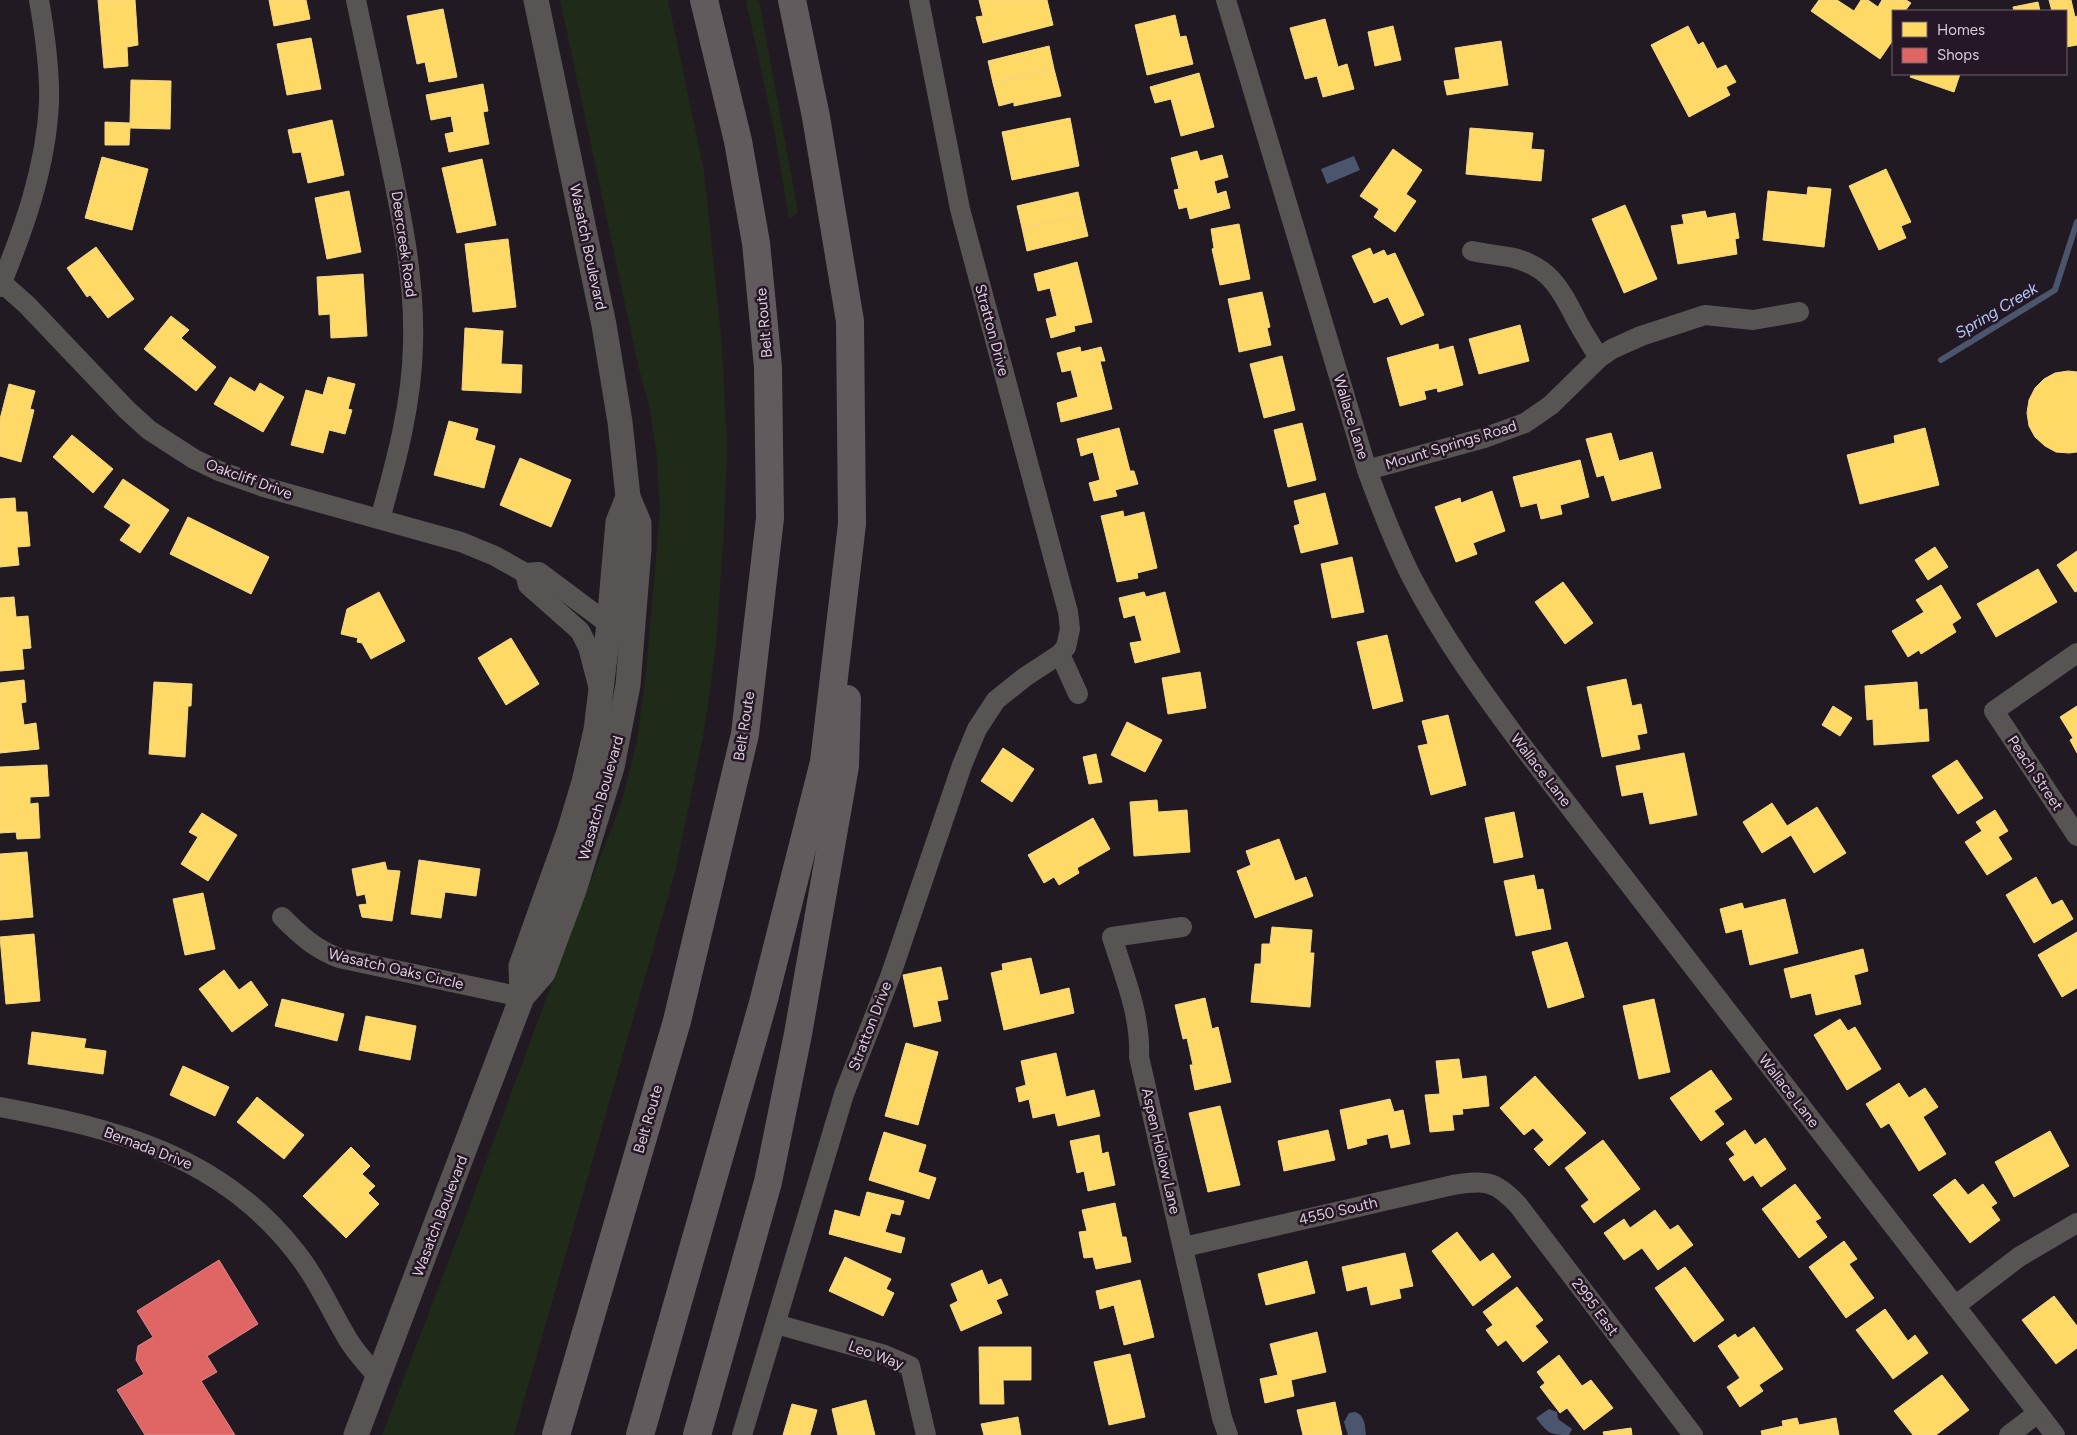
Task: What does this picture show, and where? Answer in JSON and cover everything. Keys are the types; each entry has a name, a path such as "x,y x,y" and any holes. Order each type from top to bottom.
{"highway":[{"name":"Belt Route","path":"556,1435 677,1021 745,734 770,518 768,367 756,243 738,141 704,0"},
{"path":"697,1435 768,1182 798,1034 846,766 852,524 850,321 816,116 792,0"},
{"path":"640,1435 763,1003 824,762 852,524"}],"street":[{"path":"1,283 30,205 40,170 46,134 49,72 39,0"},
{"name":"Deercreek Road","path":"356,0 405,234 412,295 413,345 408,399 403,429 380,519"},
{"name":"Wasatch Boulevard","path":"356,1435 522,997 543,973 574,890 612,767 628,685 637,586 639,523 628,497 620,422 604,325 536,0"},
{"name":"Stratton Drive","path":"742,1435 844,1094 890,977 962,764 977,728 996,700 1025,677 1060,654 1070,638 1068,612 960,209 919,0"},
{"name":"Wallace Lane","path":"1226,0 1367,470 1394,540 1430,611 1474,680 1524,748 2055,1435"},
{"path":"1472,251 1514,258 1542,272 1559,287 1565,296 1583,332 1599,358"},
{"name":"Oakcliff Drive","path":"1,283 27,305 110,395 150,430 194,459 241,479 478,548 525,573 539,572 610,624 631,642"},
{"name":"Mount Springs Road","path":"1367,470 1484,438 1525,423 1551,405 1599,358 1626,342 1697,316 1713,314 1753,320 1799,312"},
{"name":"Wasatch Boulevard","path":"522,997 521,966 582,790 596,730 610,624 618,522 628,497"},
{"path":"525,573 528,585 580,631 588,647 601,695"},
{"name":"Peach Street","path":"2077,653 1994,711 2077,836"},
{"path":"1060,654 1078,694"},
{"name":"Wasatch Oaks Circle","path":"282,917 316,948 339,958 522,997"},
{"name":"Aspen Hollow Lane","path":"1182,927 1112,937 1134,1004 1140,1043 1140,1057 1222,1418 1228,1435"},
{"name":"Bernada Drive","path":"0,1107 50,1116 126,1137 186,1160 227,1186 264,1217 296,1251 320,1288 346,1337 378,1377"},
{"name":"4550 South","path":"1184,1246 1453,1185 1476,1181 1492,1183"},
{"name":"2995 East","path":"1492,1183 1505,1191 1518,1205 1693,1435"},
{"path":"1955,1306 2019,1257 2077,1223"},
{"name":"Leo Way","path":"776,1324 882,1354 910,1366 926,1435"},
{"path":"2009,1435 2038,1413"}],"green space":[{"path":"560,0 668,0 704,171 722,345 727,445 724,529 716,646 704,731 676,869 514,1435 382,1435 575,921 621,804 637,740 646,673 660,510 657,458 650,410 638,365"},
{"path":"746,0 759,0 798,212 789,219 774,130"}],"water":[{"path":"1354,156 1360,170 1327,184 1321,169"},
{"path":"1549,1409 1557,1412 1558,1419 1572,1429 1569,1435 1553,1434 1543,1427 1536,1418"},
{"path":"1355,1412 1363,1418 1366,1435 1348,1435 1344,1422 1349,1413"}],"building: Homes":[{"path":"98,0 135,0 138,45 127,47 128,66 104,68"},
{"path":"269,0 306,0 310,19 274,26"},
{"path":"979,0 1047,0 1053,25 983,43 976,17 983,16"},
{"path":"1819,0 1837,0 1854,11 1861,0 1868,0 1878,7 1882,0 1906,0 1911,3 1906,10 1892,10 1892,41 1880,59 1811,11"},
{"path":"2049,0 2071,0 2075,17 2077,16 2077,45 2067,47 2067,10 2052,10"},
{"path":"2038,2 2040,10 2014,10 2013,7"},
{"path":"443,9 457,77 429,82 425,62 417,64 407,16"},
{"path":"1175,15 1180,37 1186,36 1193,64 1147,75 1135,25"},
{"path":"1325,19 1338,67 1347,64 1354,89 1323,97 1317,76 1305,79 1290,28"},
{"path":"1393,26 1401,60 1375,66 1368,32"},
{"path":"1688,26 1698,45 1703,42 1717,69 1726,65 1736,82 1726,87 1730,95 1689,117 1651,45"},
{"path":"311,38 321,89 287,95 277,44"},
{"path":"1501,41 1508,85 1447,95 1444,81 1460,79 1455,48"},
{"path":"1049,46 1054,69 993,83 988,61"},
{"path":"1054,69 1061,96 1014,106 1014,102 999,106 993,83"},
{"path":"1199,73 1214,127 1181,136 1171,99 1155,103 1150,87"},
{"path":"1911,75 1960,75 1954,92 1910,77"},
{"path":"131,80 171,81 170,129 130,128 129,145 105,145 105,122 130,123"},
{"path":"483,84 488,111 483,112 489,144 449,152 445,134 454,132 451,116 431,120 426,95"},
{"path":"1070,118 1079,166 1012,180 1002,132"},
{"path":"332,120 344,175 308,183 301,152 293,153 288,130"},
{"path":"1470,128 1533,133 1531,149 1544,150 1541,181 1466,174"},
{"path":"1393,149 1422,170 1406,194 1416,201 1395,232 1374,217 1379,209 1360,196"},
{"path":"1197,151 1200,161 1222,155 1228,177 1214,181 1217,194 1226,191 1230,208 1190,219 1187,207 1179,209 1174,190 1179,189 1171,158"},
{"path":"102,157 148,169 132,230 85,218"},
{"path":"482,159 496,225 457,233 442,168"},
{"path":"1886,169 1911,222 1901,226 1906,238 1879,250 1849,186"},
{"path":"1808,187 1831,189 1824,247 1763,240 1768,191 1807,195"},
{"path":"349,191 361,252 327,259 315,198"},
{"path":"1078,192 1083,215 1022,228 1017,206"},
{"path":"1625,205 1657,279 1624,293 1592,219"},
{"path":"1705,211 1707,218 1735,213 1739,238 1735,239 1737,254 1678,264 1671,226 1684,224 1682,215"},
{"path":"1083,215 1088,236 1027,251 1022,228"},
{"path":"1239,224 1250,279 1220,285 1212,249 1214,248 1211,229"},
{"path":"508,239 516,307 473,312 465,244"},
{"path":"96,247 134,299 108,318 90,295 87,297 67,268"},
{"path":"1370,248 1373,255 1384,250 1387,256 1395,253 1424,315 1401,325 1388,297 1374,303 1352,256"},
{"path":"1077,262 1092,322 1074,326 1075,331 1051,338 1046,319 1057,316 1050,288 1038,291 1034,274"},
{"path":"363,274 367,336 331,338 330,314 319,315 317,277"},
{"path":"1262,292 1270,327 1267,328 1271,345 1239,352 1228,299"},
{"path":"171,316 189,330 181,338 216,367 196,391 144,349"},
{"path":"1520,325 1529,361 1479,374 1469,339"},
{"path":"465,328 503,331 501,364 522,365 521,393 462,390"},
{"path":"1438,344 1439,350 1453,346 1463,385 1438,392 1437,388 1424,391 1426,399 1400,406 1387,358"},
{"path":"1080,347 1081,352 1101,347 1105,361 1100,361 1112,409 1061,422 1057,403 1078,397 1071,370 1062,372 1057,353"},
{"path":"1282,356 1295,410 1264,418 1250,364"},
{"path":"2077,372 2077,452 2069,453 2056,452 2045,446 2035,437 2029,426 2027,413 2029,400 2035,388 2044,379 2055,373"},
{"path":"230,377 255,392 260,383 284,397 263,432 214,404"},
{"path":"328,377 355,384 348,409 352,410 345,434 329,430 323,453 291,445 306,390 323,395"},
{"path":"9,384 35,391 30,409 34,410 21,462 0,456 0,419"},
{"path":"449,421 478,429 475,440 495,446 484,488 434,475"},
{"path":"1302,423 1316,480 1288,487 1274,430"},
{"path":"1119,428 1130,471 1134,471 1138,484 1115,490 1117,496 1094,501 1089,483 1100,480 1093,452 1081,456 1077,439"},
{"path":"1925,428 1939,485 1860,504 1847,455 1895,443 1894,436"},
{"path":"1611,433 1619,461 1652,452 1661,488 1612,501 1604,475 1597,477 1586,439"},
{"path":"72,435 113,469 93,493 53,457"},
{"path":"520,458 571,480 551,527 500,505"},
{"path":"1580,460 1589,497 1560,505 1562,514 1541,519 1537,503 1521,507 1513,477"},
{"path":"123,479 169,510 140,553 120,540 131,525 104,507"},
{"path":"1492,491 1505,531 1473,543 1477,554 1456,562 1435,507 1460,498 1461,503"},
{"path":"1325,493 1338,544 1301,553 1294,526 1300,524 1294,501"},
{"path":"15,498 16,512 27,512 30,546 17,547 19,565 0,567 0,499"},
{"path":"1123,511 1124,517 1144,512 1157,568 1137,573 1138,578 1117,582 1101,516"},
{"path":"188,517 269,557 251,594 170,554"},
{"path":"1935,547 1948,567 1928,580 1915,560"},
{"path":"2077,551 2077,591 2075,592 2057,565"},
{"path":"1352,557 1364,612 1332,618 1321,564"},
{"path":"2038,569 2057,602 1996,637 1977,604"},
{"path":"1563,582 1593,623 1565,644 1535,602"},
{"path":"1941,585 1961,618 1952,624 1956,632 1921,654 1919,650 1908,657 1892,631 1924,612 1916,600"},
{"path":"379,592 405,641 371,659 362,643 357,642 358,638 341,634 347,609"},
{"path":"1144,592 1146,597 1165,592 1180,652 1135,663 1130,643 1142,641 1135,615 1124,618 1119,598"},
{"path":"14,597 16,617 28,616 31,648 22,649 24,669 0,671 0,598"},
{"path":"1387,635 1403,701 1373,709 1357,642"},
{"path":"511,638 539,684 506,705 478,658"},
{"path":"1200,672 1206,708 1168,714 1162,678"},
{"path":"1626,679 1632,706 1641,704 1647,733 1637,735 1640,749 1602,757 1587,687"},
{"path":"24,680 26,702 21,703 24,725 36,723 39,749 0,753 0,683"},
{"path":"154,682 192,684 191,706 188,706 185,757 149,754"},
{"path":"1917,682 1919,710 1927,709 1929,741 1874,745 1873,719 1867,720 1865,686"},
{"path":"1833,706 1852,718 1840,736 1822,725"},
{"path":"2077,706 2077,753 2070,740 2073,738 2060,717"},
{"path":"1448,715 1466,785 1431,795 1418,746 1428,744 1422,721"},
{"path":"1127,722 1162,740 1145,772 1111,755"},
{"path":"1003,748 1034,769 1012,802 981,781"},
{"path":"1684,753 1697,815 1650,824 1643,792 1622,796 1616,766"},
{"path":"1096,754 1102,782 1089,784 1083,757"},
{"path":"1957,760 1983,798 1958,814 1932,776"},
{"path":"47,765 49,796 30,797 30,804 38,803 40,838 17,839 16,832 0,833 0,767"},
{"path":"1157,800 1158,812 1187,810 1190,852 1134,856 1130,802"},
{"path":"1772,803 1787,826 1817,807 1846,853 1814,873 1791,835 1762,853 1743,822"},
{"path":"1995,810 2008,831 1998,837 2012,859 1987,875 1965,842 1982,831 1976,822"},
{"path":"1514,812 1523,857 1494,863 1485,818"},
{"path":"202,813 237,835 208,881 181,864 198,837 189,832"},
{"path":"1093,818 1110,849 1077,868 1079,873 1059,885 1054,877 1044,883 1028,855"},
{"path":"1279,839 1295,881 1306,877 1313,896 1255,918 1237,871 1251,865 1246,851"},
{"path":"27,852 33,917 0,920 0,854"},
{"path":"419,860 480,869 476,896 445,892 441,918 411,914"},
{"path":"385,862 387,870 400,871 392,921 362,917 359,905 367,904 365,894 357,896 352,869"},
{"path":"1534,875 1537,890 1543,889 1551,929 1516,936 1504,881"},
{"path":"2036,877 2052,905 2062,900 2073,919 2034,943 2006,895"},
{"path":"203,893 215,949 185,955 173,899"},
{"path":"1785,899 1798,953 1750,965 1742,929 1726,933 1720,909 1742,903 1744,909"},
{"path":"1272,927 1312,930 1310,953 1314,953 1310,1007 1251,1002 1255,964 1261,964 1262,944 1270,944"},
{"path":"2077,932 2077,988 2062,997 2038,955"},
{"path":"34,934 40,1001 6,1004 0,937"},
{"path":"1567,942 1584,997 1548,1008 1532,952"},
{"path":"1863,949 1868,971 1854,975 1861,1004 1816,1015 1811,993 1791,998 1784,969"},
{"path":"1031,958 1040,995 1069,988 1074,1013 1004,1030 991,973 1003,970 1002,964"},
{"path":"941,967 948,999 937,1001 941,1021 914,1027 903,975"},
{"path":"224,970 239,990 251,981 268,1005 232,1032 199,989"},
{"path":"1205,998 1212,1029 1218,1027 1231,1082 1195,1090 1190,1065 1193,1065 1187,1038 1183,1039 1175,1005"},
{"path":"282,999 344,1014 337,1041 275,1026"},
{"path":"1654,999 1670,1072 1639,1079 1623,1006"},
{"path":"366,1016 416,1026 410,1060 359,1050"},
{"path":"1840,1019 1848,1031 1855,1027 1881,1069 1847,1090 1814,1035"},
{"path":"32,1032 86,1039 84,1048 106,1051 103,1074 28,1064"},
{"path":"906,1043 938,1052 918,1125 885,1116"},
{"path":"1056,1053 1066,1097 1094,1090 1100,1116 1058,1126 1055,1113 1033,1118 1029,1099 1019,1102 1016,1088 1026,1085 1021,1061"},
{"path":"1459,1059 1462,1079 1486,1076 1489,1106 1462,1109 1463,1114 1452,1115 1454,1130 1430,1132 1425,1095 1440,1094 1436,1061"},
{"path":"183,1066 229,1087 215,1116 170,1095"},
{"path":"1711,1070 1732,1099 1714,1111 1724,1124 1701,1141 1670,1098"},
{"path":"1535,1076 1586,1133 1549,1166 1534,1149 1544,1140 1533,1128 1524,1135 1500,1108"},
{"path":"1899,1083 1909,1098 1925,1088 1938,1107 1923,1117 1946,1154 1919,1171 1889,1123 1881,1128 1866,1104"},
{"path":"257,1097 304,1135 284,1159 237,1122"},
{"path":"1390,1099 1394,1112 1403,1110 1410,1144 1391,1148 1388,1134 1366,1139 1367,1144 1348,1149 1340,1110"},
{"path":"1220,1106 1240,1185 1208,1192 1189,1113"},
{"path":"1328,1130 1335,1160 1284,1171 1278,1141"},
{"path":"1745,1130 1755,1145 1765,1138 1786,1169 1761,1187 1753,1175 1744,1181 1729,1159 1735,1155 1726,1143"},
{"path":"2050,1131 2069,1166 2014,1197 1995,1162"},
{"path":"884,1132 926,1145 918,1172 936,1178 929,1199 869,1180"},
{"path":"1099,1135 1102,1154 1108,1152 1115,1185 1088,1191 1084,1171 1077,1173 1070,1141"},
{"path":"1603,1140 1640,1189 1594,1223 1581,1206 1589,1200 1565,1168"},
{"path":"351,1147 370,1166 362,1174 375,1186 368,1193 379,1204 346,1238 303,1196"},
{"path":"1955,1179 1968,1195 1983,1184 1997,1203 1991,1207 2000,1220 1970,1243 1933,1195"},
{"path":"1795,1184 1821,1218 1815,1221 1827,1237 1799,1258 1762,1209"},
{"path":"867,1192 904,1201 900,1215 891,1213 885,1232 905,1238 901,1253 829,1234 835,1210 860,1217"},
{"path":"1115,1203 1122,1237 1126,1237 1131,1262 1096,1269 1093,1257 1084,1258 1079,1232 1087,1231 1082,1210"},
{"path":"1655,1210 1670,1230 1678,1225 1693,1245 1658,1270 1642,1248 1624,1260 1604,1233 1624,1219 1630,1228"},
{"path":"1457,1232 1480,1262 1493,1253 1511,1277 1473,1306 1432,1251"},
{"path":"1844,1241 1857,1259 1849,1264 1874,1298 1846,1318 1809,1267"},
{"path":"1405,1253 1413,1286 1399,1289 1401,1298 1371,1305 1367,1286 1347,1291 1342,1267"},
{"path":"845,1257 891,1279 886,1289 894,1293 883,1316 829,1291"},
{"path":"1307,1261 1315,1293 1266,1305 1258,1274"},
{"path":"1685,1267 1724,1320 1694,1342 1655,1288"},
{"path":"982,1270 988,1285 1001,1279 1008,1295 996,1300 1002,1313 961,1331 950,1305 958,1301 951,1284"},
{"path":"1140,1280 1154,1337 1124,1345 1114,1305 1100,1309 1096,1291"},
{"path":"1517,1287 1543,1320 1535,1326 1548,1342 1523,1362 1506,1340 1498,1346 1486,1330 1493,1325 1483,1312"},
{"path":"2054,1296 2077,1326 2077,1348 2056,1364 2022,1320"},
{"path":"1885,1309 1908,1341 1915,1335 1928,1353 1893,1379 1856,1330"},
{"path":"1754,1327 1783,1369 1759,1385 1763,1391 1740,1407 1727,1387 1740,1378 1718,1346 1735,1334 1738,1338"},
{"path":"1317,1332 1326,1372 1291,1380 1294,1396 1265,1403 1260,1379 1278,1375 1270,1344"},
{"path":"979,1347 1031,1347 1031,1380 1003,1380 1004,1404 980,1404"},
{"path":"1130,1354 1145,1417 1109,1425 1094,1362"},
{"path":"1559,1355 1582,1386 1591,1380 1613,1408 1584,1430 1567,1408 1560,1413 1540,1387 1545,1383 1537,1372"},
{"path":"1942,1375 1969,1410 1936,1435 1913,1435 1894,1411"},
{"path":"866,1400 875,1435 838,1435 832,1409"},
{"path":"1335,1402 1342,1435 1303,1435 1297,1410"},
{"path":"792,1404 817,1410 810,1435 783,1435"},
{"path":"1018,1417 1021,1435 984,1435 981,1424"},
{"path":"1797,1418 1799,1425 1836,1418 1839,1435 1762,1435 1761,1431 1783,1426 1782,1421"},
{"path":"1631,1428 1632,1435 1604,1435 1603,1432"}],"building: Shops":[{"path":"219,1260 258,1324 207,1356 217,1372 201,1381 235,1435 145,1435 117,1390 144,1374 136,1360 138,1346 153,1337 137,1311"}],"waterway":[{"name":"Spring Creek","path":"1941,360 2055,290 2077,222"}]}
